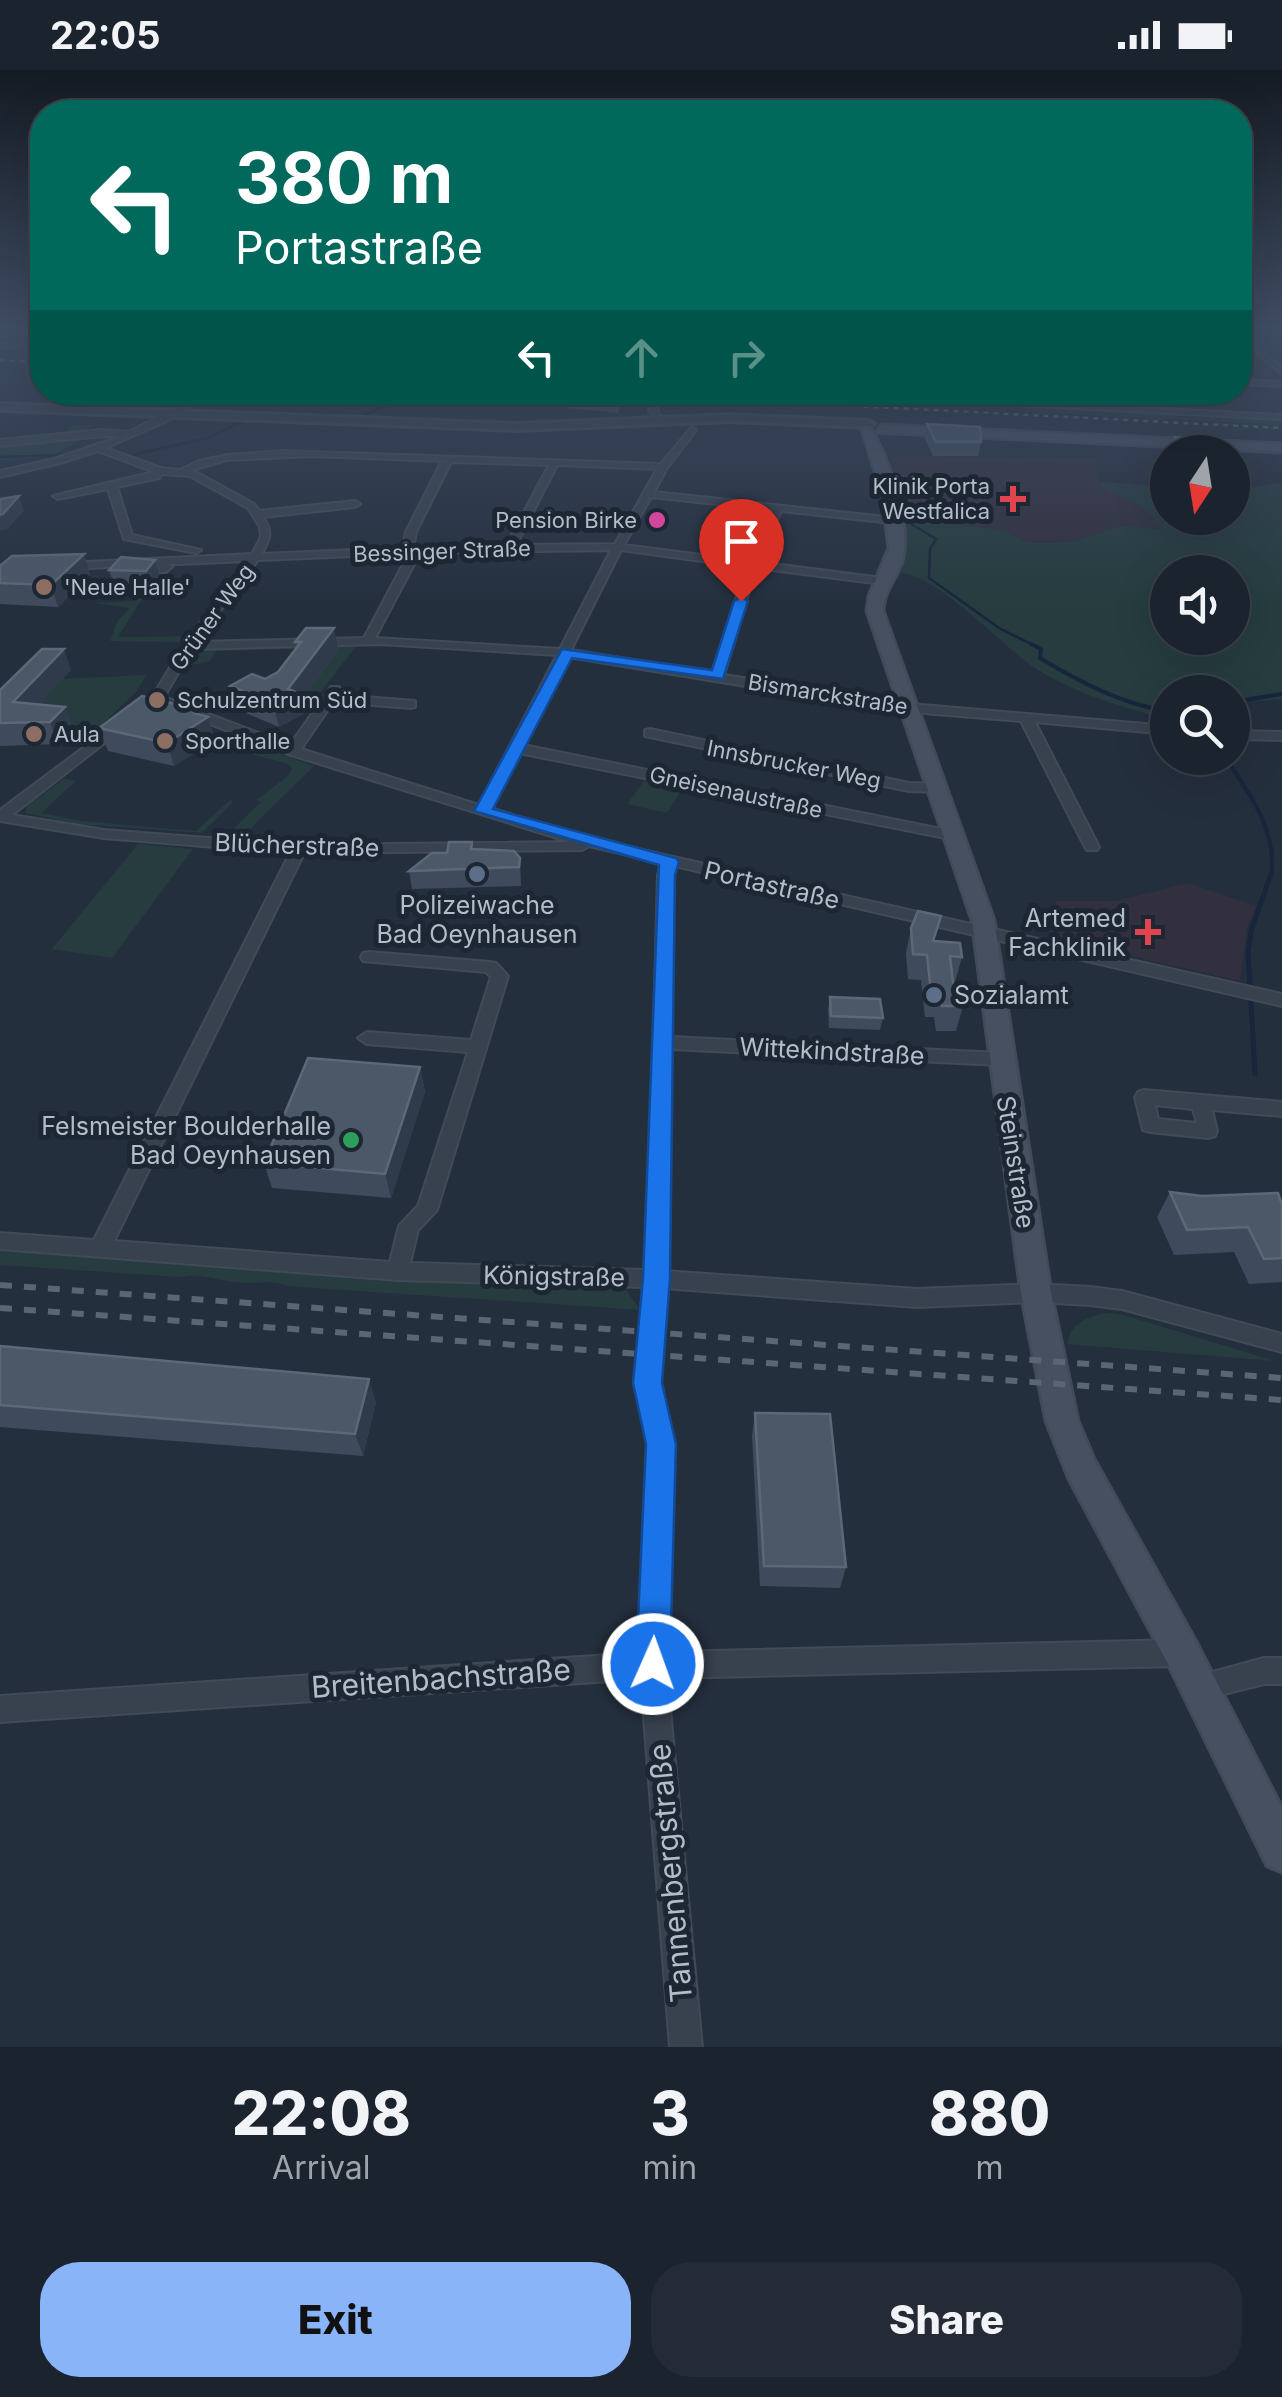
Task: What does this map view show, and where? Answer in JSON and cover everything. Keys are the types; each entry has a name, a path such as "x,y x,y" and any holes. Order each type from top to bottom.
{"main road":[{"path":"873,430 974,431 1282,448"},
{"name":"Steinstraße","path":"873,430 888,484 896,552 876,593 875,610 956,836 986,934 1000,1059 1036,1292 1070,1446 1191,1670 1282,1851"}],"street":[{"path":"0,474 101,450 160,421"},
{"path":"401,421 517,426 628,421"},
{"path":"796,421 873,430"},
{"path":"0,443 103,433 135,436"},
{"path":"483,811 568,652 618,547 684,438"},
{"path":"101,450 160,471 184,471 220,486 260,514 355,504"},
{"path":"184,471 192,466 254,456 448,458 663,467"},
{"path":"368,642 412,551 418,518 448,458"},
{"path":"510,548 555,461"},
{"path":"58,496 156,476 160,471"},
{"path":"112,486 128,536 216,552 218,557"},
{"path":"328,506 336,493"},
{"path":"649,494 892,520"},
{"path":"718,676 752,564 778,508"},
{"name":"Grüner Weg","path":"0,817 157,699 189,646 256,556 266,538 260,514"},
{"name":"Bessinger Straße","path":"57,566 218,557 618,547 882,581"},
{"name":"Bismarckstraße","path":"189,646 368,642 568,652 912,708 1150,728"},
{"path":"293,752 332,694 410,704"},
{"name":"Portastraße","path":"157,699 293,752 596,843 1282,1000"},
{"path":"1026,718 1092,847"},
{"name":"Innsbrucker Weg","path":"650,733 909,787 939,788"},
{"path":"1250,735 1282,736"},
{"name":"Gneisenaustraße","path":"516,748 956,836"},
{"name":"Blücherstraße","path":"0,817 104,834 299,849 596,843"},
{"path":"507,847 520,835 518,822"},
{"path":"100,1250 299,849"},
{"name":"Tannenbergstraße","path":"669,862 665,875 656,1278 647,1383 661,1444 653,1664 686,2047"},
{"path":"370,957 490,966 500,976 427,1210 409,1226 398,1271"},
{"path":"367,1038 478,1047"},
{"name":"Wittekindstraße","path":"663,1043 1000,1059"},
{"path":"1201,1103 1282,1109"},
{"name":"Königstraße","path":"0,1241 398,1271 656,1278 917,1298 1036,1292 1122,1300 1282,1343"},
{"name":"Breitenbachstraße","path":"0,1709 653,1664 1282,1671"}],"shaded area":[{"name":"Klinik Porta Westfalica","path":"889,457 1095,458 1100,485 1141,506 1150,514 1150,528 1119,526 1076,541 1046,543 1026,542 1004,531 976,526 900,519"},
{"name":"Artemed Fachklinik","path":"1188,883 1256,906 1247,927 1240,981 1049,937 1056,901 1117,901"}],"green space":[{"path":"1209,421 1282,421 1282,425"},
{"path":"73,425 92,425 82,435 90,435 56,454 69,455 0,460 0,443 61,437"},
{"path":"1099,482 1150,485 1150,515 1141,506 1105,489"},
{"path":"1282,482 1282,699 1250,702 1250,675 1150,675 1150,714 1118,705 1038,670 934,586 901,573 907,547 900,519 976,526 1004,531 1026,542 1046,543 1076,541 1119,526 1150,528 1150,535 1250,535 1250,488"},
{"path":"176,560 138,605 118,637 188,636 186,642 110,641 118,620 130,608 95,603 136,601 138,591 134,587 151,587 168,566 153,565"},
{"path":"357,645 303,715 286,709 303,699 337,648 216,651 210,661 179,668 193,647"},
{"path":"146,675 136,692 96,730 16,730 59,679"},
{"path":"228,735 314,766 243,836 234,828 261,802 256,800 292,769 288,764 222,746"},
{"path":"64,779 76,781 41,813 81,821 196,831 231,799 233,802 202,833 78,824 25,813 27,806"},
{"path":"644,781 682,789 667,813 627,804"},
{"path":"138,844 193,849 112,958 52,949"},
{"path":"0,1251 392,1279 609,1287 627,1291 640,1310 0,1265"},
{"path":"1109,1313 1275,1361 1068,1344 1072,1331 1082,1321"}],"building":[{"path":"927,424 980,427 981,442 936,442"},
{"path":"19,496 3,514 0,515 0,499"},
{"path":"84,554 51,585 0,583 0,566 12,556"},
{"path":"121,557 155,560 146,571 109,570"},
{"path":"306,628 334,628 288,689 296,692 273,704 230,686 252,674 265,679 278,672 301,642 295,642"},
{"path":"42,649 64,649 13,702 65,707 50,722 0,723 0,690"},
{"path":"142,696 192,708 194,713 208,717 167,743 99,728"},
{"path":"449,842 472,842 471,849 514,851 520,858 519,867 409,871 432,853 447,853"},
{"path":"918,911 941,916 933,941 960,943 962,957 950,956 954,992 960,992 963,1006 942,1006 940,992 931,992 927,955 913,954 911,928"},
{"path":"830,997 880,999 883,1018 831,1016"},
{"name":"Felsmeister Boulderhalle Bad Oeynhausen","path":"308,1058 420,1067 385,1174 264,1163"},
{"path":"1170,1192 1202,1196 1278,1193 1282,1205 1282,1258 1264,1259 1248,1227 1187,1230"},
{"path":"0,1346 369,1379 355,1434 0,1405"},
{"path":"755,1413 830,1414 846,1567 764,1566"}],"waterway":[{"path":"127,456 208,438 243,421"},
{"path":"0,457 67,455"},
{"path":"908,522 936,539 930,549 929,578 999,628 1041,649 1040,658 1118,698 1150,707"},
{"path":"1250,699 1282,694"},
{"path":"1236,775 1266,829 1271,877"},
{"path":"1255,1074 1248,951 1271,874"}],"railway":[{"path":"1151,421 1282,428"},
{"path":"0,1285 1282,1378"},
{"path":"0,1308 1282,1400"}],"place":[{"name":"Klinik Porta Westfalica","path":"1013,499"},
{"name":"Pension Birke","path":"657,520"},
{"name":"'Neue Halle'","path":"44,587"},
{"name":"Schulzentrum Süd","path":"157,700"},
{"name":"Aula","path":"34,734"},
{"name":"Sporthalle","path":"165,741"},
{"name":"Polizeiwache Bad Oeynhausen","path":"477,874"},
{"name":"Artemed Fachklinik","path":"1148,932"},
{"name":"Sozialamt","path":"934,995"},
{"name":"Felsmeister Boulderhalle Bad Oeynhausen","path":"351,1140"}],"route":[{"path":"653,1664 661,1444 647,1383 656,1278 665,875 669,862 483,811 568,652 718,676 741,601"}]}
